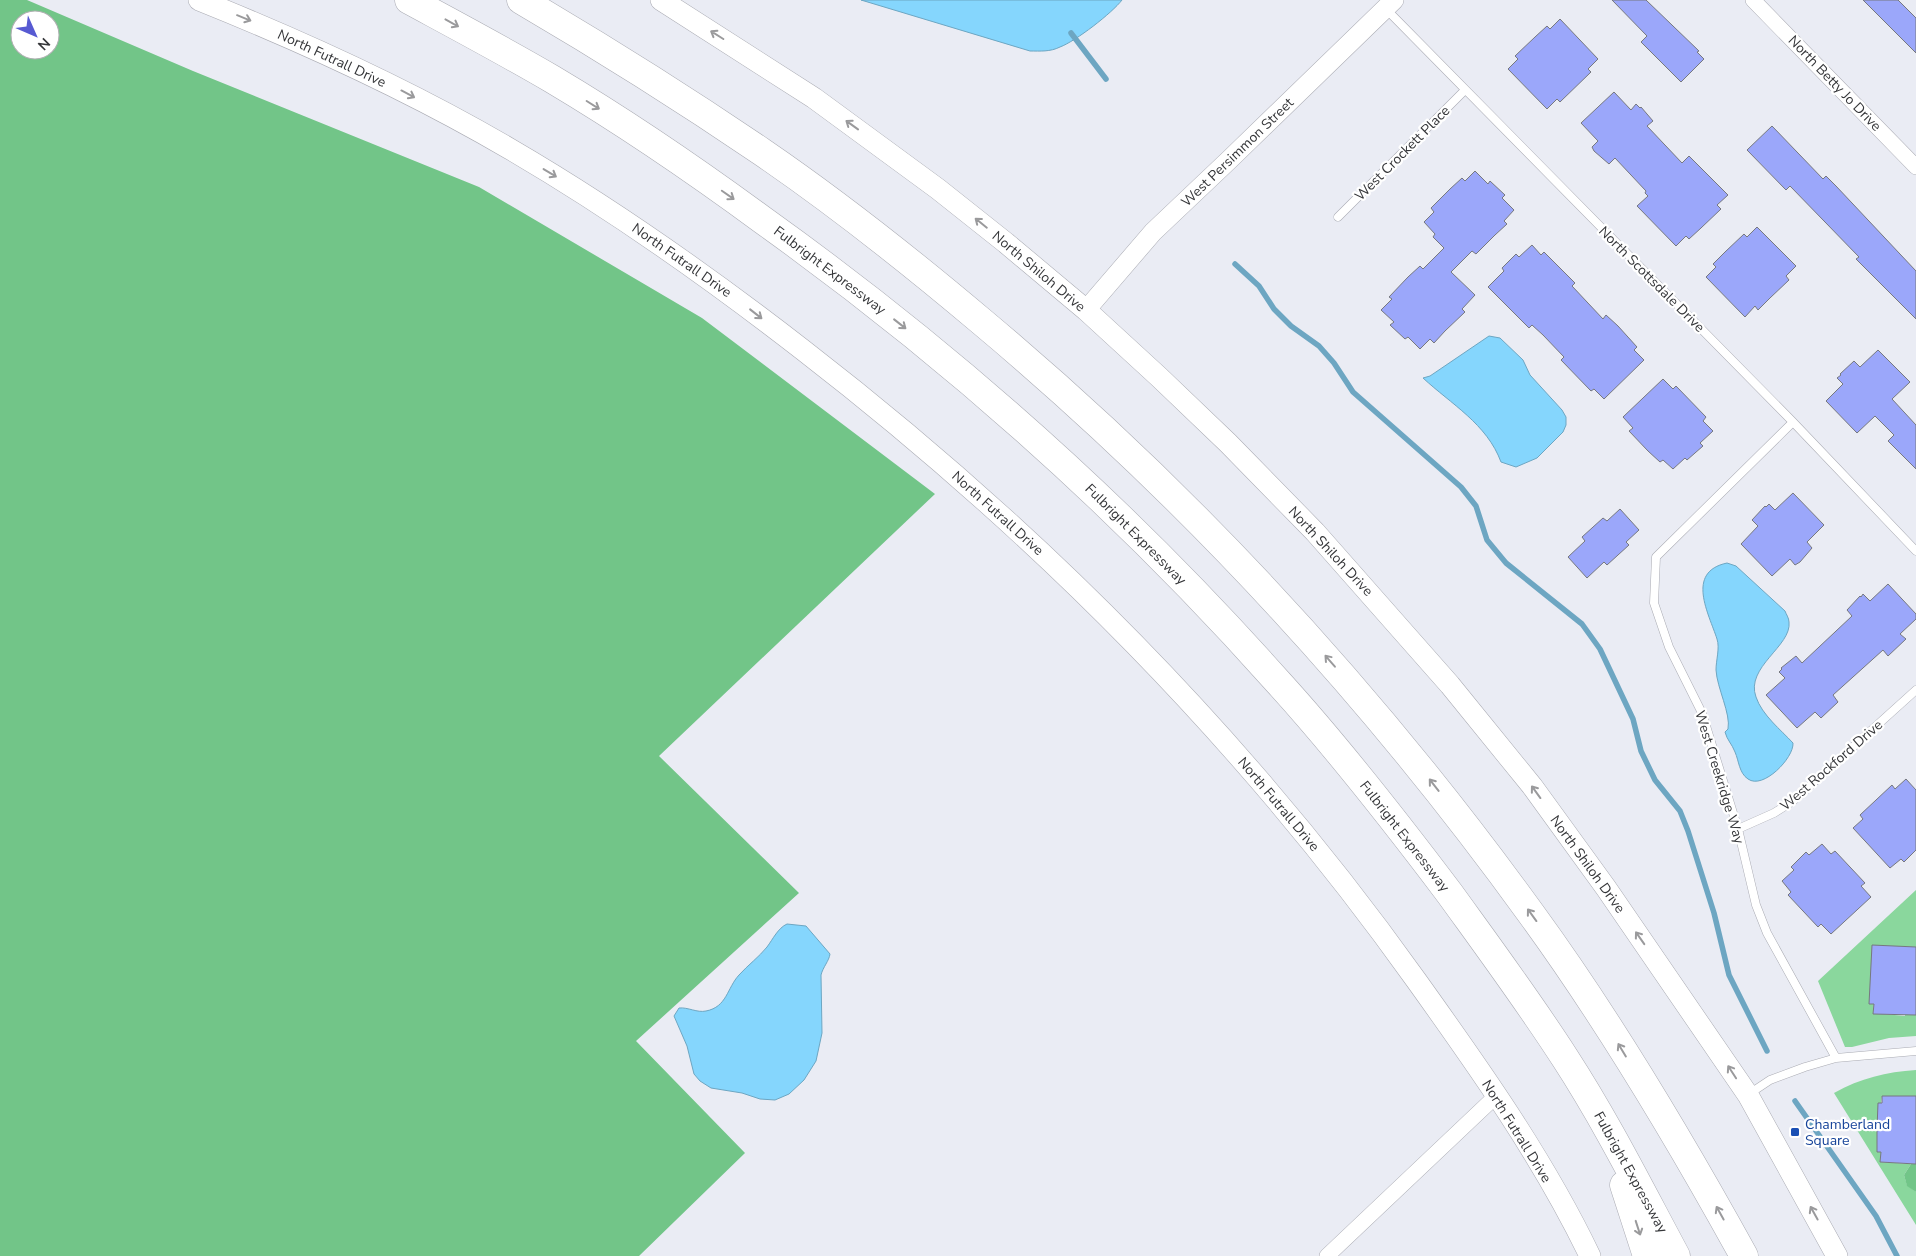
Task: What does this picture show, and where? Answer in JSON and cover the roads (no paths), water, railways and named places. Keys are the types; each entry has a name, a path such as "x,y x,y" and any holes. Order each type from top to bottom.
{"highway":[{"name":"Fulbright Expressway","path":"409,0 554,80 657,146 819,260 992,400 1130,526 1203,600 1349,763 1495,955 1564,1057 1600,1115 1676,1256"},
{"path":"521,0 694,107 765,154 852,218 944,290 1027,359 1181,503 1295,622 1388,728 1455,812 1528,910 1610,1030 1696,1169 1744,1256"},
{"path":"1600,1115 1647,1256"}],"main road":[{"name":"North Futrall Drive","path":"199,0 285,35 394,86 508,148 584,193 739,300 852,388 938,459 1018,530 1090,599 1171,682 1250,770 1328,862 1387,940 1496,1096 1542,1167 1590,1256"},
{"name":"North Shiloh Drive","path":"661,0 814,98 938,190 1086,310 1160,377 1228,443 1308,526 1450,685 1532,786 1611,896 1748,1095 1837,1256"}],"street":[{"name":"North Betty Jo Drive","path":"1753,0 1916,167"},
{"name":"West Persimmon Street","path":"1086,310 1153,232 1390,4"},
{"path":"1327,1256 1496,1096"}],"lane":[{"name":"North Scottsdale Drive","path":"1390,4 1465,90 1794,422 1916,551"},
{"name":"West Crockett Place","path":"1338,217 1465,90"},
{"name":"West Creekridge Way","path":"1794,422 1656,557 1654,603 1669,647 1702,714 1738,830 1756,905 1767,933 1836,1058"},
{"name":"West Rockford Drive","path":"1738,830 1774,814 1793,801 1916,690"},
{"path":"1748,1095 1770,1080 1836,1058 1916,1051"}],"water":[{"path":"861,0 1122,0 1102,19 1067,44 1056,49 1030,51"},
{"path":"1489,336 1500,338 1523,360 1530,375 1562,410 1566,417 1566,425 1563,432 1537,458 1516,467 1501,462 1487,436 1478,426 1423,378 1430,376"},
{"path":"1727,563 1736,566 1785,611 1789,621 1788,631 1784,640 1762,666 1754,686 1759,704 1767,716 1793,743 1792,749 1783,764 1762,780 1754,781 1748,779 1743,774 1725,732 1728,729 1728,716 1716,670 1718,643 1703,595 1703,584 1707,575 1714,568"},
{"path":"787,924 806,926 830,954 821,975 822,1033 816,1061 804,1080 789,1094 775,1100 760,1099 742,1093 711,1088 700,1081 694,1074 687,1046 674,1016 679,1008 706,1011 718,1006 739,975 764,951 778,931"}],"waterway":[{"path":"1071,33 1106,79"},
{"path":"1235,264 1259,286 1274,309 1291,326 1319,346 1334,363 1353,392 1461,487 1476,506 1487,540 1506,563 1582,624 1600,649 1633,719 1641,751 1655,780 1680,811 1714,913 1729,975 1767,1051"},
{"path":"1795,1101 1876,1216 1897,1256"}],"place":[{"name":"Chamberland Square","path":"1795,1132"}]}
